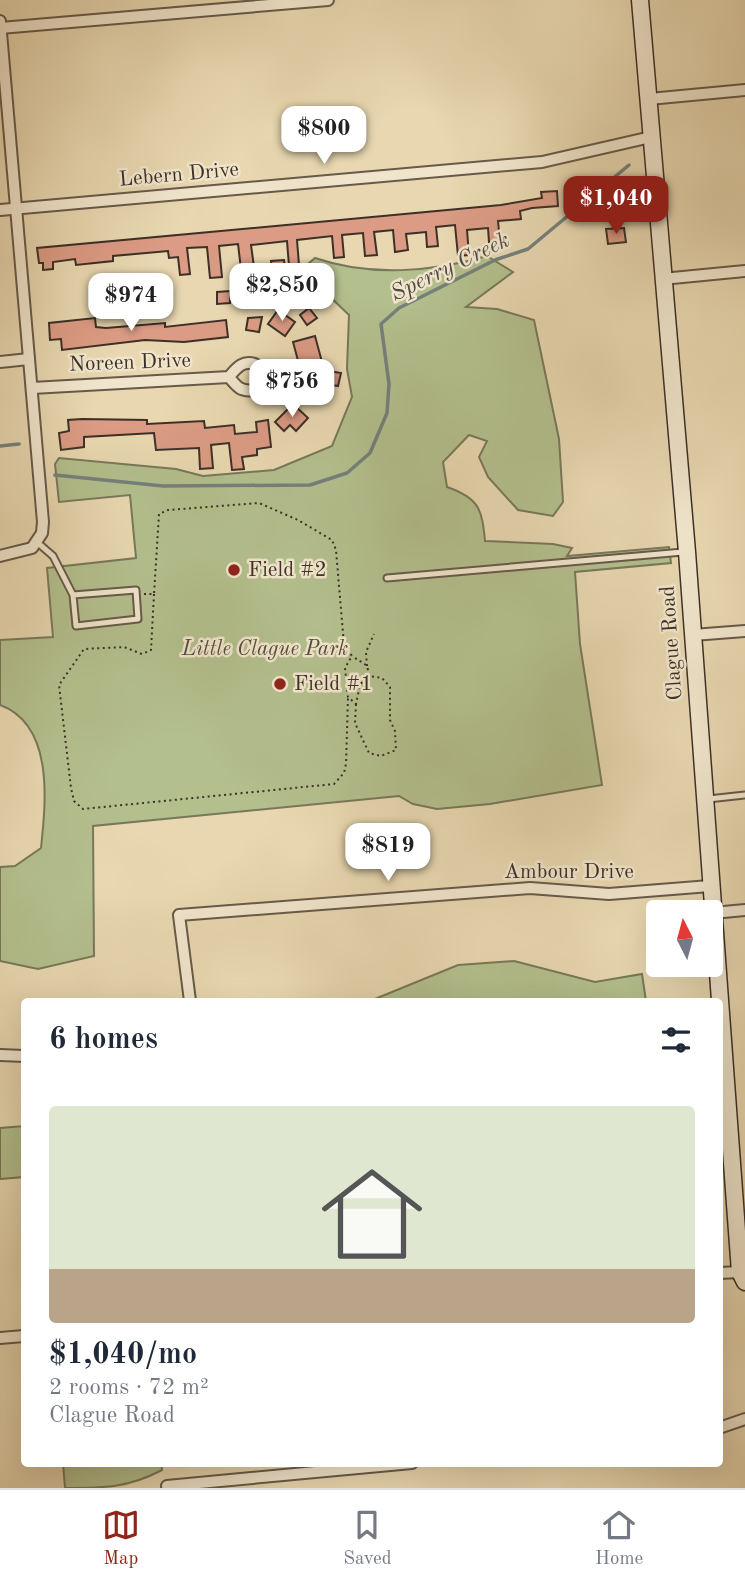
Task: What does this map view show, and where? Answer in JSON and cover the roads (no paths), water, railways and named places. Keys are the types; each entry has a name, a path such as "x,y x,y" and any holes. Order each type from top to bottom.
{"main road":[{"name":"Clague Road","path":"640,0 687,552 712,900"},
{"name":"Clague Road","path":"720,977 722,998"},
{"name":"Clague Road","path":"723,1005 738,1142 742,1277"}],"street":[{"path":"0,556 22,553 38,543 43,522 0,25 328,0"},
{"path":"649,99 745,90"},
{"name":"Lebern Drive","path":"0,210 542,162 651,137"},
{"path":"662,279 745,271"},
{"path":"0,362 29,359"},
{"name":"Noreen Drive","path":"32,388 229,377"},
{"path":"692,635 745,631"},
{"name":"Ambour Drive","path":"190,998 179,915 530,888 609,894 710,886"},
{"path":"723,912 745,910"},
{"path":"0,1055 21,1056"},
{"path":"723,1274 742,1277"},
{"path":"0,1338 21,1336"},
{"path":"723,1427 745,1419"},
{"path":"167,1486 369,1467"}],"lane":[{"path":"38,543 53,556 73,595 76,626 138,619 136,590 73,595"},
{"path":"387,578 687,552"},
{"path":"705,799 745,795"}],"waterway":[{"name":"Sperry Creek","path":"55,475 163,486 310,485 347,473 370,453 387,413 389,384 381,324 399,308 495,260 528,249 629,165"},
{"name":"Sperry Creek","path":"0,446 19,444"}],"place":[{"name":"Field #2","path":"234,570"},
{"name":"Field #1","path":"280,684"}],"park label":[{"name":"Little Clague Park","path":"265,649"}]}
